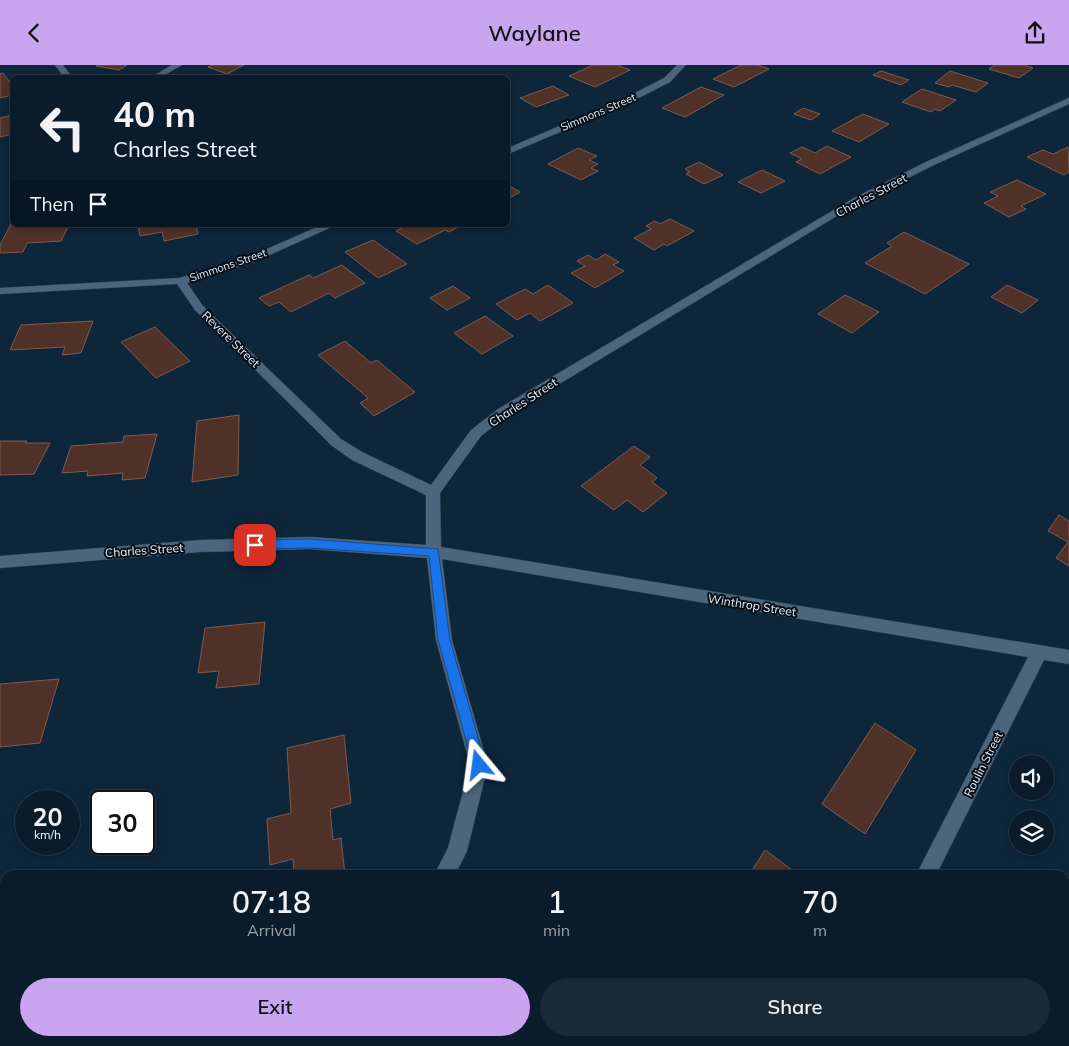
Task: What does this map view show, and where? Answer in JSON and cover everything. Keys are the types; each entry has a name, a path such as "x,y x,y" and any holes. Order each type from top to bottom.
{"street":[{"path":"160,75 178,65"},
{"name":"Simmons Street","path":"510,150 628,100 667,80 682,65"},
{"name":"Charles Street","path":"433,492 476,433 503,412 857,200 931,163 1069,101"},
{"name":"Simmons Street","path":"180,281 250,260 326,227"},
{"path":"0,291 180,281"},
{"name":"Revere Street","path":"180,281 198,308 336,442 357,456 433,492"},
{"path":"433,492 434,552 444,640 479,765 457,851 447,870"},
{"name":"Charles Street","path":"0,561 200,546 310,543 434,552"},
{"name":"Winthrop Street","path":"434,552 1069,657"},
{"name":"Roulin Street","path":"929,870 1039,653"}],"building":[{"path":"97,65 127,65 119,70"},
{"path":"212,65 244,65 227,74 208,67"},
{"path":"593,65 617,65 630,70 595,87 569,76"},
{"path":"741,65 758,65 769,69 734,87 713,79"},
{"path":"995,65 1024,65 1033,68 1019,78 989,69"},
{"path":"881,71 909,80 901,85 873,75"},
{"path":"950,71 988,83 976,92 952,85 949,87 935,83"},
{"path":"3,73 10,82 10,96 0,98 0,74"},
{"path":"553,86 569,95 536,107 520,98"},
{"path":"701,87 724,95 685,117 662,108"},
{"path":"922,89 956,100 940,111 935,109 931,112 902,102"},
{"path":"803,108 820,114 811,120 794,114"},
{"path":"863,114 889,124 859,142 832,131"},
{"path":"10,116 10,134 0,137 0,118"},
{"path":"827,146 851,157 820,174 796,162 802,159 790,153 802,147 815,153"},
{"path":"1068,147 1069,172 1064,175 1027,157 1043,150 1053,154"},
{"path":"578,148 597,156 589,160 598,164 591,168 598,171 581,180 548,164"},
{"path":"699,162 723,175 704,184 686,174 690,172 685,169"},
{"path":"762,170 785,181 761,193 738,182"},
{"path":"1017,180 1046,194 1021,206 1026,209 1009,217 984,203 998,196 990,192"},
{"path":"510,186 520,192 510,198"},
{"path":"670,219 694,231 667,246 664,244 654,250 634,238 651,229 646,226 655,221 660,224"},
{"path":"10,226 68,227 61,241 27,243 23,252 0,253 0,245"},
{"path":"138,227 196,227 198,234 164,241 162,232 140,236"},
{"path":"403,227 458,227 449,232 445,230 417,244 396,231"},
{"path":"904,232 969,264 925,294 865,263 892,246 887,243"},
{"path":"373,240 407,264 378,278 345,252"},
{"path":"605,254 619,262 613,265 624,271 595,288 571,273 585,266 577,261 588,255 596,260"},
{"path":"342,265 365,283 335,298 329,293 291,312 279,302 269,306 259,298 309,275 313,278"},
{"path":"548,285 573,303 540,321 530,313 517,320 496,304 525,289 533,294"},
{"path":"1007,285 1038,300 1022,313 991,297"},
{"path":"453,286 470,298 447,310 430,298"},
{"path":"845,295 879,312 852,333 818,314"},
{"path":"485,316 513,336 482,354 454,333"},
{"path":"93,321 81,353 62,355 65,347 10,350 21,325"},
{"path":"155,327 190,361 156,378 121,342"},
{"path":"345,341 371,363 377,360 415,392 374,416 360,403 368,398 318,355"},
{"path":"239,415 238,475 192,482 197,421"},
{"path":"157,434 145,478 122,480 123,473 87,476 88,471 62,473 71,446 123,442 124,436"},
{"path":"0,441 50,443 34,474 0,475"},
{"path":"634,446 650,457 640,465 657,478 652,482 667,493 643,512 627,500 614,510 581,486"},
{"path":"1059,515 1069,521 1069,566 1056,558 1068,542 1048,531"},
{"path":"265,622 259,684 216,688 219,671 198,673 205,628"},
{"path":"59,679 40,743 0,747 0,684"},
{"path":"875,723 916,750 865,834 822,804"},
{"path":"344,735 351,803 330,809 333,840 341,838 344,870 294,870 293,859 270,865 267,819 291,813 287,748"},
{"path":"765,850 792,870 752,870"}],"route":[{"path":"255,545 310,543 434,552 444,640 479,765"}]}
